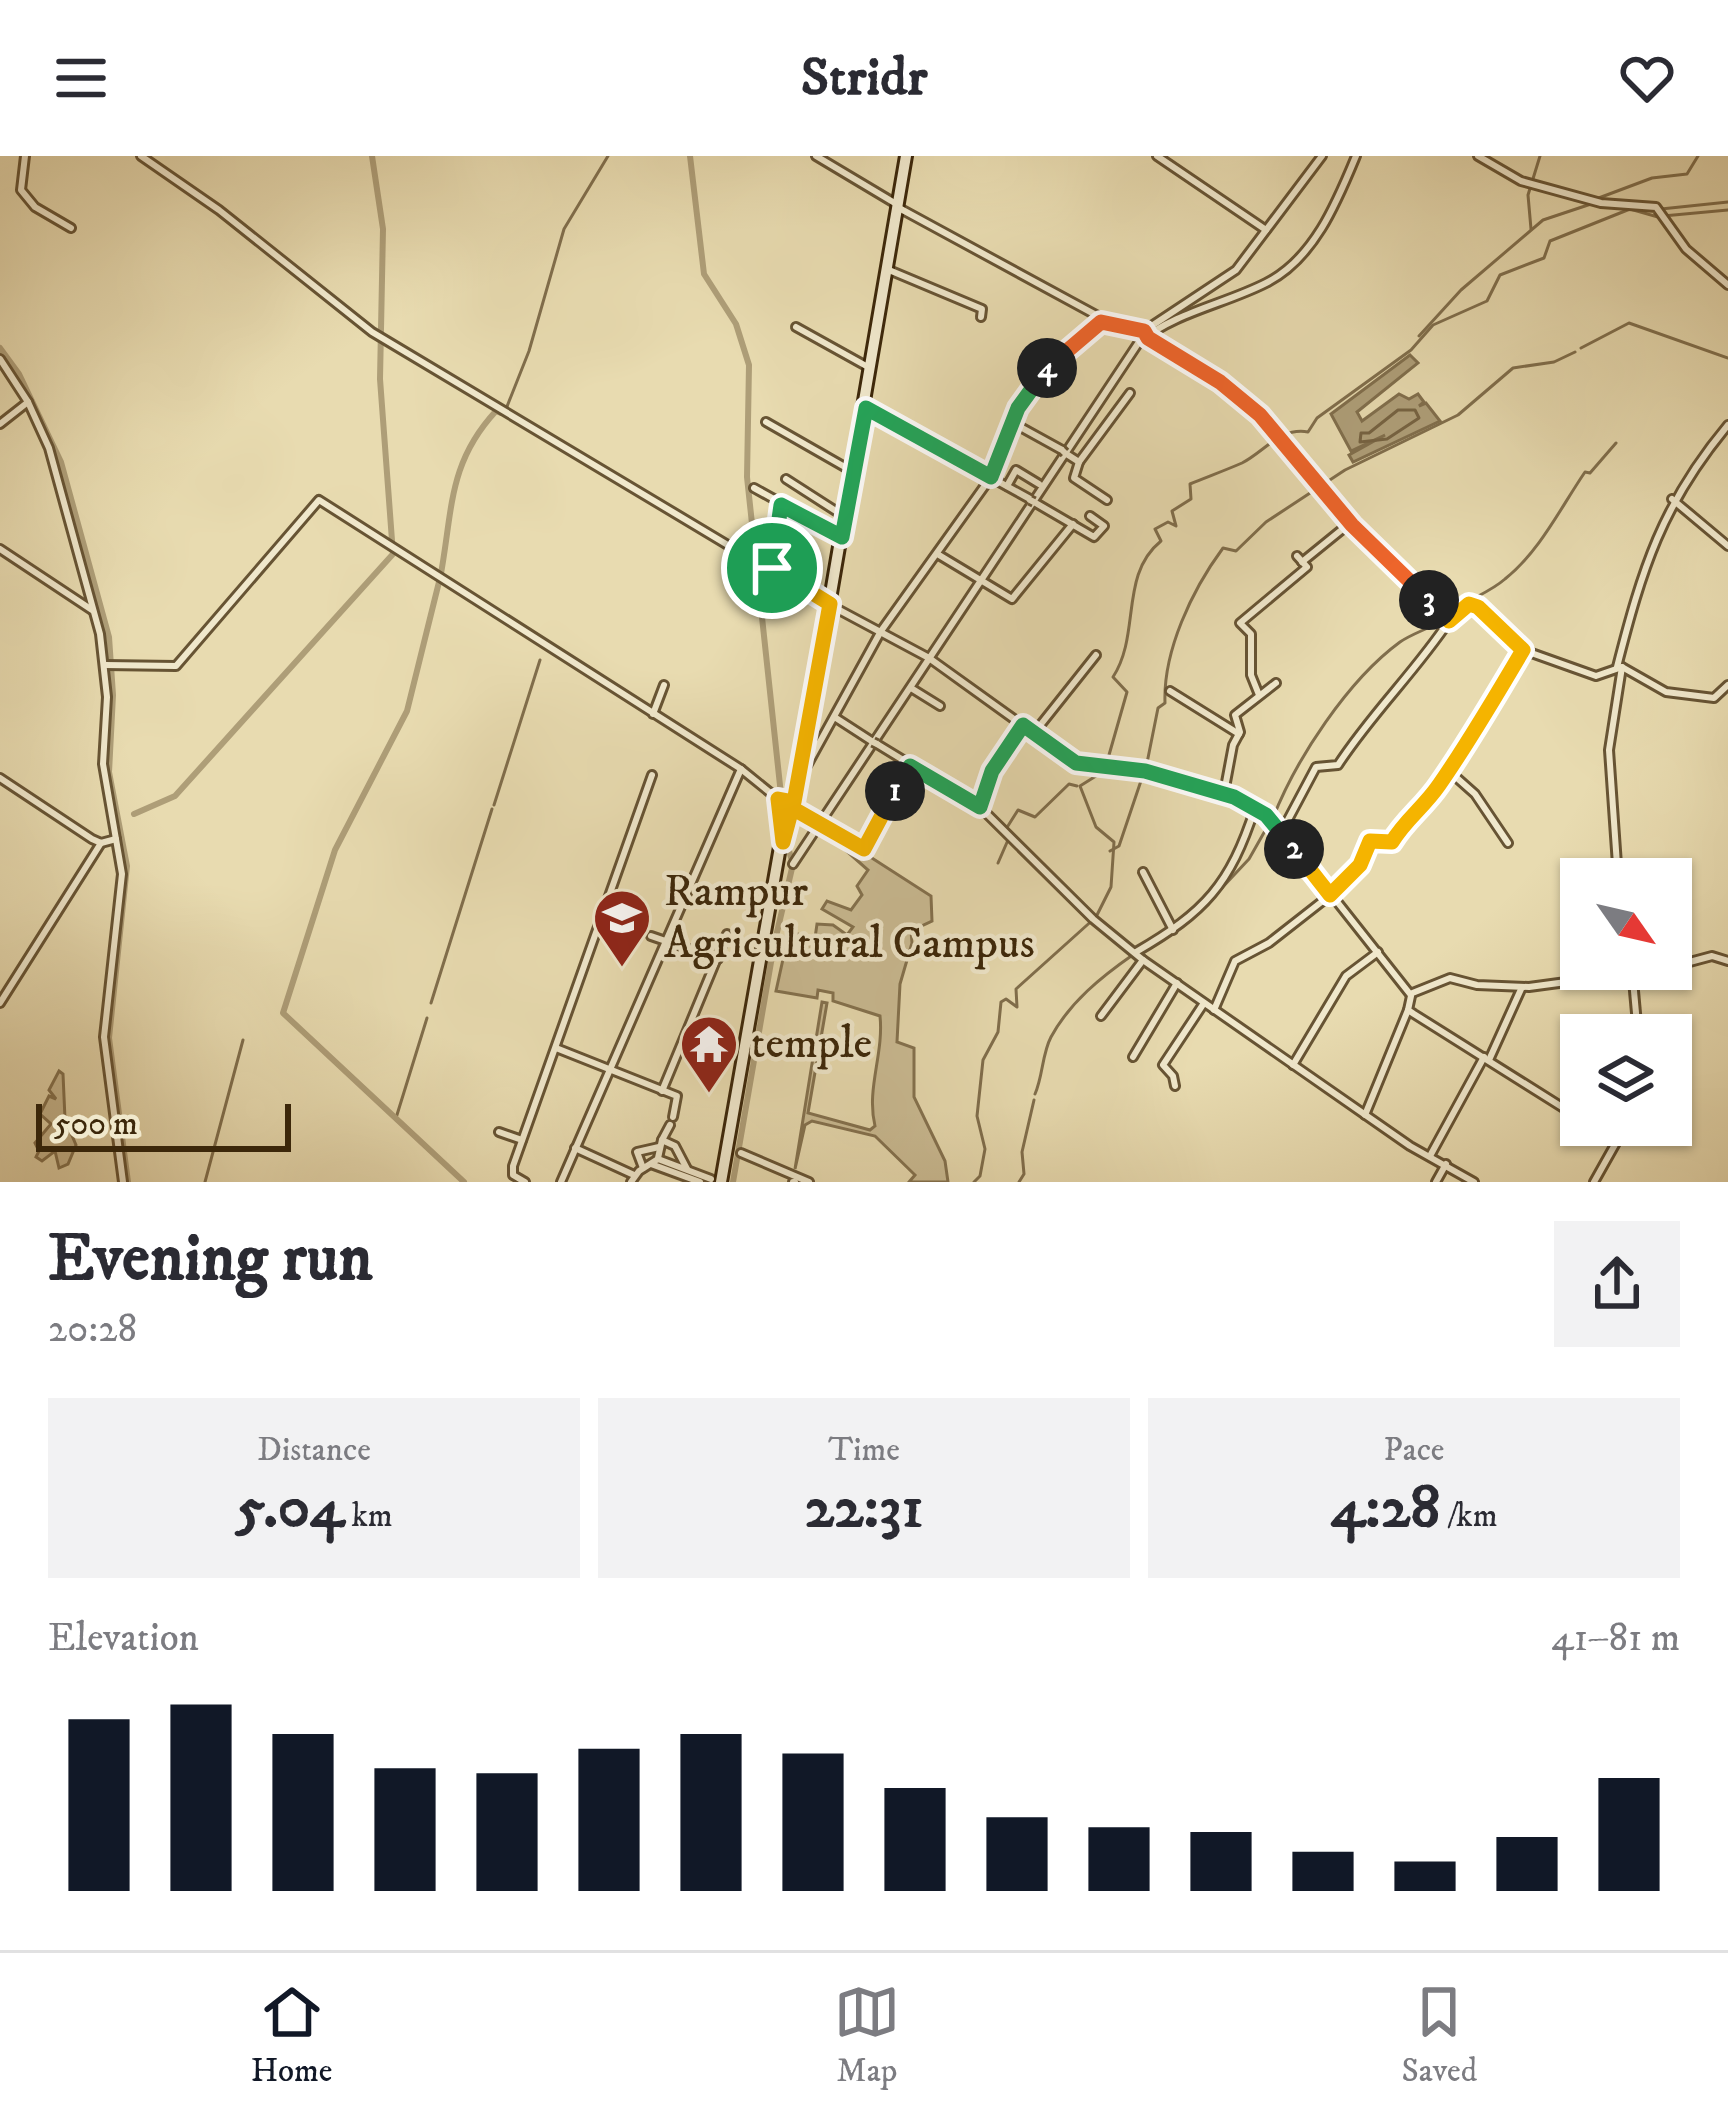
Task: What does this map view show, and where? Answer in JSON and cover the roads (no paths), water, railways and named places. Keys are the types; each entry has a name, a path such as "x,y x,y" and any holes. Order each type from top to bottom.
{"main road":[{"path":"711,1181 786,837 786,802 799,780 906,156"}],"street":[{"path":"25,156 21,190 35,206 71,228"},
{"path":"141,156 381,335 930,659 1076,763 1142,771 1224,794 1255,808 1282,832 1410,994 1408,1010 1365,1115"},
{"path":"816,156 1107,321 1146,335 1220,382 1281,438 1350,523 1449,621"},
{"path":"1157,156 1266,230"},
{"path":"1146,335 1229,275 1322,156"},
{"path":"793,864 1139,342 1175,320 1265,284 1299,256 1312,244 1356,156"},
{"path":"1478,156 1531,183 1601,203 1655,207 1686,249 1728,285"},
{"path":"889,270 982,309 981,317"},
{"path":"799,780 881,632 991,477 1023,399 1057,355 1107,321"},
{"path":"796,327 840,356 872,369"},
{"path":"0,359 28,402 58,473 108,664 103,764 122,899 104,1036 123,1182"},
{"path":"1107,500 1074,478 1079,462 1130,393"},
{"path":"0,424 28,402"},
{"path":"866,408 1094,537 1104,526 1090,516"},
{"path":"766,422 854,471"},
{"path":"1013,423 1079,462"},
{"path":"1617,858 1609,750 1619,667 1645,567 1672,499 1728,425"},
{"path":"1007,487 1016,470 1039,484"},
{"path":"786,479 846,516"},
{"path":"754,488 842,537"},
{"path":"1672,499 1728,546"},
{"path":"108,664 176,666 319,500 864,849 910,766"},
{"path":"772,568 781,505"},
{"path":"1259,695 1251,675 1251,634 1240,622 1306,567 1299,559 1350,523"},
{"path":"939,555 1012,599 1072,524"},
{"path":"0,549 95,612"},
{"path":"1214,1010 1235,961 1269,943 1330,895 1360,865 1370,841 1392,842 1448,770 1523,650 1521,643 1473,604 1449,621 1414,674 1350,745 1338,765 1316,767 1282,832"},
{"path":"1523,650 1596,676 1619,667 1666,692 1714,698 1728,685"},
{"path":"1034,733 1096,655"},
{"path":"1224,794 1239,734 1235,715 1276,683"},
{"path":"653,714 664,685"},
{"path":"911,688 940,706"},
{"path":"1170,691 1239,734"},
{"path":"834,717 980,807 1094,920 1143,959 1365,1115 1474,1182"},
{"path":"980,807 992,771 1023,725"},
{"path":"561,1182 740,769"},
{"path":"1448,770 1475,794 1508,843"},
{"path":"525,1182 513,1171 522,1140 652,776"},
{"path":"0,778 101,843 116,839"},
{"path":"1134,952 1173,930 1220,890 1236,862 1255,808"},
{"path":"0,1003 81,882 101,843"},
{"path":"1143,872 1173,930"},
{"path":"662,1090 727,934"},
{"path":"651,936 718,958"},
{"path":"1293,1065 1346,976 1378,952"},
{"path":"1692,961 1712,956 1728,962"},
{"path":"1101,1016 1143,959"},
{"path":"1410,994 1450,978 1522,987 1560,982"},
{"path":"1133,1057 1177,983"},
{"path":"1430,1156 1522,987"},
{"path":"1174,1086 1173,1076 1162,1065 1204,1003"},
{"path":"1408,1010 1560,1105"},
{"path":"556,1048 679,1099 658,1159 636,1174"},
{"path":"499,1132 522,1140"},
{"path":"636,1174 638,1153 661,1144 676,1147 689,1172"},
{"path":"1594,1182 1612,1146"},
{"path":"575,1148 636,1174 656,1164 711,1181"},
{"path":"741,1153 808,1182"},
{"path":"658,1159 711,1181"},
{"path":"1436,1182 1446,1165"}],"water":[{"path":"1410,355 1418,363 1357,412 1362,421 1399,394 1409,399 1418,394 1424,402 1419,406 1426,403 1440,421 1353,462 1349,455 1385,435 1351,451 1331,414"}],"waterway":[{"path":"134,814 175,796 393,554 380,379 383,229 372,156"},
{"path":"506,409 529,351 564,229 608,156"},
{"path":"690,156 704,274 736,324 749,365 747,477 782,804"},
{"path":"1531,229 1528,195 1540,156"},
{"path":"1596,199 1652,178 1687,174 1698,156"},
{"path":"1661,209 1728,202"},
{"path":"1419,336 1461,290 1543,220 1591,204 1617,207"},
{"path":"1107,762 1127,692 1113,677 1126,642 1140,571 1161,541 1155,529 1168,522 1176,526 1172,511 1191,499 1190,484 1242,463 1289,433 1308,432 1317,418 1411,350 1433,325 1487,301 1500,275 1544,258 1550,241 1630,209 1658,217"},
{"path":"1663,216 1728,210"},
{"path":"1581,348 1629,323 1728,358"},
{"path":"0,348 19,374 61,462 109,637 113,695 109,772 127,866 109,1038 128,1182"},
{"path":"1110,851 1119,846 1147,763 1158,708 1165,703 1174,642 1223,548 1236,551 1266,522 1345,470 1458,415 1513,368 1554,362 1575,352"},
{"path":"440,579 460,470 480,431 496,411 501,413"},
{"path":"1448,615 1518,568 1585,472 1590,473 1616,443"},
{"path":"439,582 407,711 335,850 283,1013 464,1182"},
{"path":"1273,818 1310,746 1361,677 1400,642 1442,620"},
{"path":"494,805 540,660"},
{"path":"974,1182 980,1176 985,1149 977,1116 983,1060 998,1032 1001,1002 1006,999 1017,1007 1016,989 1096,917 1111,887 1114,842 1096,827 1080,786 1104,771"},
{"path":"1006,829 1018,810 1035,817 1069,784 1077,786"},
{"path":"431,1003 492,809"},
{"path":"1204,907 1249,859 1270,822"},
{"path":"998,863 1008,840"},
{"path":"733,1182 774,945 793,864 786,841"},
{"path":"1035,1094 1048,1044 1067,1012 1134,954"},
{"path":"396,1118 427,1018"},
{"path":"205,1182 243,1040"},
{"path":"1019,1182 1034,1100"}],"place":[{"name":"Rampur Agricultural Campus","path":"622,969"},
{"name":"temple","path":"709,1095"}]}
